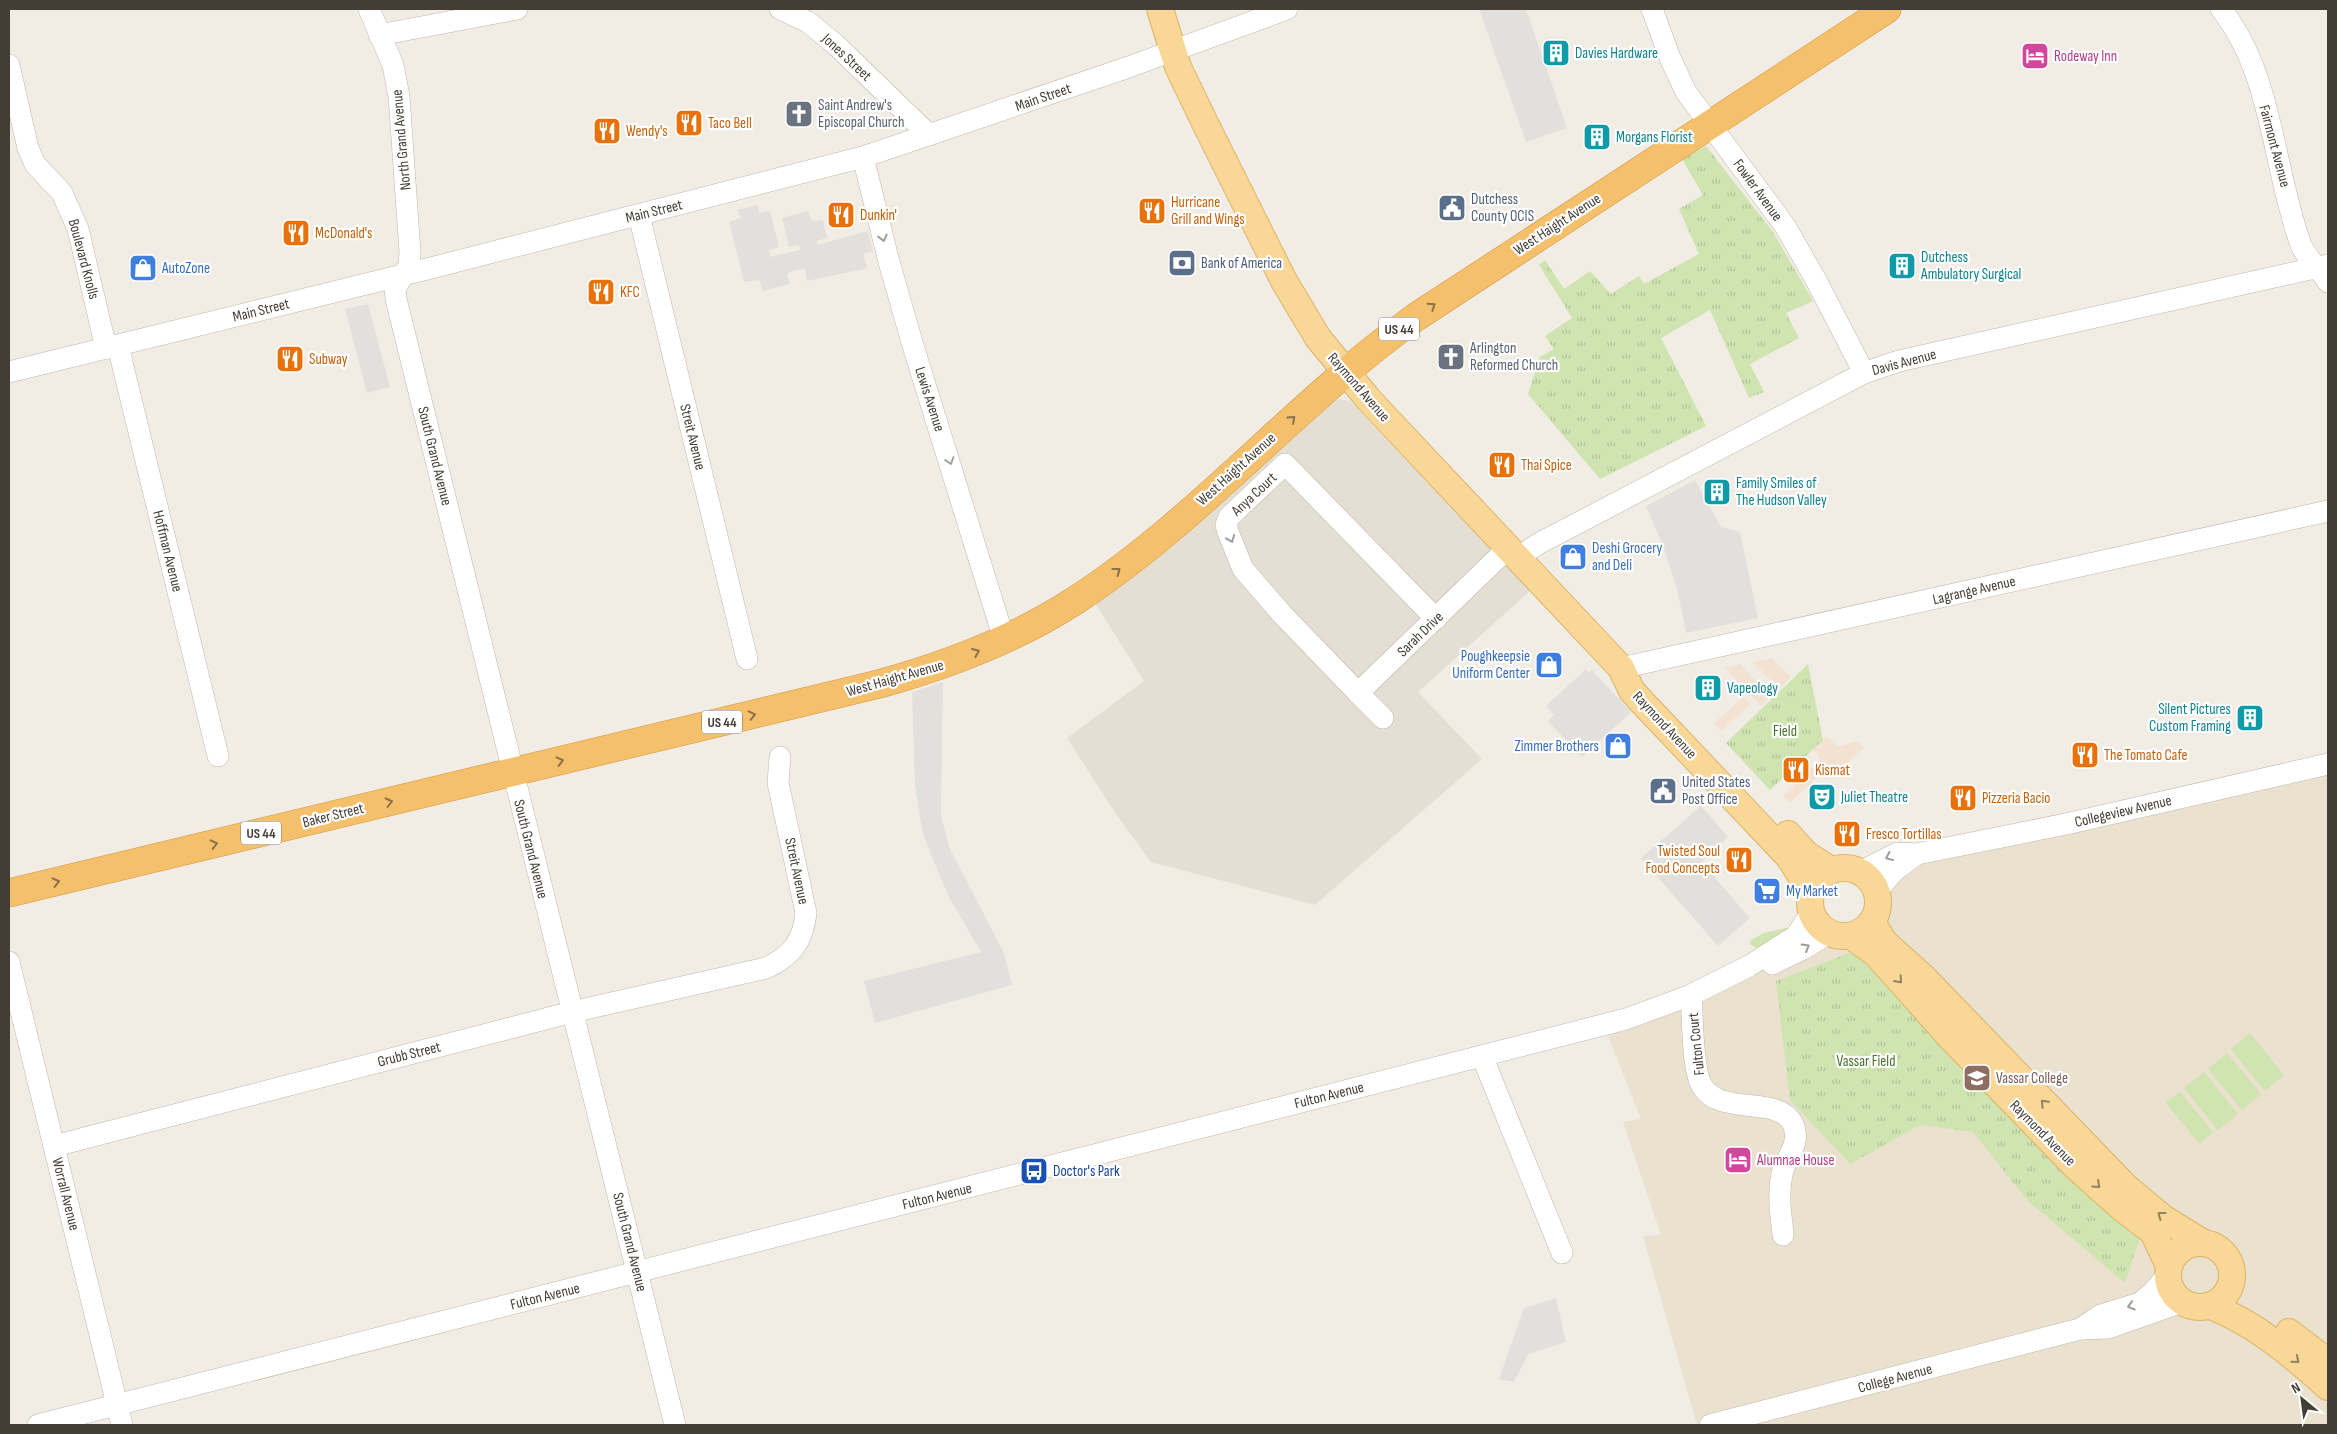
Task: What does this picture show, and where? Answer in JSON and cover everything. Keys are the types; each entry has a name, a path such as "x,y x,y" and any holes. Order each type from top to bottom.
{"highway":[{"name":"West Haight Avenue","path":"512,772 879,684 955,660 1004,639 1075,601 1118,570 1166,531 1345,372 1416,317 1887,9"},
{"name":"Baker Street","path":"9,893 512,772"}],"main road":[{"name":"Raymond Avenue","path":"1160,9 1173,52 1200,113 1286,286 1318,338 1345,372 1620,668 1643,682 1806,854 1830,870"},
{"name":"Raymond Avenue","path":"1620,668 1632,691 1789,858 1811,902"},
{"path":"1845,868 1860,872 1870,880 1877,891 1878,907 1872,922 1863,931 1840,934 1818,925 1811,902 1815,883 1830,870 1845,868"},
{"name":"Raymond Avenue","path":"1872,922 1885,944 1924,978 2126,1187 2163,1218 2202,1242"},
{"name":"Raymond Avenue","path":"1840,934 1876,954 1964,1051 2076,1167 2123,1209 2153,1232 2168,1271"},
{"path":"2328,1362 2293,1335 2249,1306 2232,1281 2230,1263 2226,1254 2211,1244 2202,1242 2181,1248 2174,1256 2168,1271 2169,1286 2182,1302 2196,1307 2211,1306 2238,1317 2262,1333 2328,1387"},
{"path":"2211,1306 2221,1300 2228,1291 2232,1281"}],"street":[{"name":"North Grand Avenue","path":"369,9 393,65 399,96 410,252 409,265 404,275"},
{"path":"379,35 494,11 517,9"},
{"name":"Jones Street","path":"780,9 808,22 829,39 929,135"},
{"name":"Main Street","path":"9,372 404,275 863,157 1173,52 1287,9"},
{"name":"Fowler Avenue","path":"1652,9 1670,58 1686,92 1785,226 1864,373"},
{"name":"Fairmont Avenue","path":"2221,9 2233,26 2251,60 2302,248 2325,271"},
{"name":"Boulevard Knolls","path":"9,65 28,148 35,164 62,193 78,229 112,347"},
{"name":"Lewis Avenue","path":"863,157 889,262 914,349 1004,639"},
{"name":"Streit Avenue","path":"638,215 747,660"},
{"name":"Davis Avenue","path":"1512,553 1538,544 1864,373 1899,361 2325,271"},
{"name":"South Grand Avenue","path":"404,275 396,289 396,299 675,1425"},
{"name":"Hoffman Avenue","path":"112,347 218,756"},
{"name":"Anya Court","path":"1358,693 1282,614 1243,569 1226,525 1229,517 1285,464 1436,619"},
{"name":"Lagrange Avenue","path":"1620,668 2328,511"},
{"name":"Sarah Drive","path":"1358,693 1436,619 1512,553"},
{"path":"1358,693 1383,718"},
{"name":"Streit Avenue","path":"766,968 782,961 793,949 804,932 806,913 778,783 780,757"},
{"name":"Collegeview Avenue","path":"1860,872 1897,853 1917,854 2066,824 2328,764"},
{"name":"Collegeview Avenue","path":"1877,891 1894,871 1917,854"},
{"name":"Fulton Avenue","path":"38,1425 120,1416 637,1272 1626,1019 1691,995 1749,966 1796,936 1811,902"},
{"name":"Fulton Avenue","path":"1749,966 1776,963 1840,934"},
{"name":"Worrall Avenue","path":"9,962 120,1416"},
{"name":"Grubb Street","path":"54,1146 572,1012 766,968"},
{"name":"Fulton Court","path":"1691,995 1697,1069 1701,1084 1705,1090 1720,1101 1778,1111 1792,1122 1797,1141 1783,1170 1780,1193 1783,1235"},
{"path":"1482,1056 1562,1253"},
{"name":"College Avenue","path":"2080,1330 2101,1315 2140,1303 2146,1299 2168,1271"},
{"name":"College Avenue","path":"1710,1425 2080,1330 2108,1328 2182,1302"}],"shaded area":[{"path":"1479,9 1526,9 1567,128 1526,142"},
{"path":"758,205 759,213 770,211 779,247 769,250 770,257 800,250 799,245 789,247 782,218 808,211 812,221 823,220 827,238 817,241 817,245 868,231 873,251 863,254 867,267 807,281 805,270 789,272 787,275 790,284 763,291 759,280 744,282 729,222 741,218 737,210"},
{"path":"368,304 390,387 367,393 345,309"},
{"path":"1338,399 1350,401 1530,591 1418,692 1482,759 1315,905 1151,862 1116,814 1067,738 1144,681 1095,603 1173,543 1333,401"},
{"path":"1695,480 1721,527 1740,532 1758,618 1686,633 1677,589 1662,543 1646,506"},
{"path":"1772,658 1791,677 1779,689 1753,662"},
{"path":"1740,664 1771,696 1761,706 1725,668"},
{"path":"1586,669 1589,673 1592,670 1631,712 1582,757 1548,721 1554,715 1546,706"},
{"path":"943,682 941,815 949,847 1004,953 1012,985 875,1023 864,981 981,952 949,897 929,850 922,830 915,785 912,692"},
{"path":"1743,697 1750,704 1721,731 1714,723"},
{"path":"1827,736 1838,747 1857,741 1864,747 1836,774 1828,767 1790,803 1783,796 1821,759 1812,748"},
{"name":"Vassar College","path":"2328,767 2328,1425 1697,1425 1643,1236 1661,1235 1623,1122 1641,1119 1608,1036 1642,1025 1684,999 1750,973 1778,966 1818,943 1857,934 1869,929 1883,894 1916,859"},
{"path":"1701,806 1728,837 1701,862 1750,918 1718,946 1641,858"},
{"path":"1556,1298 1566,1342 1528,1354 1514,1382 1499,1379 1524,1308"}],"green space":[{"path":"1706,146 1773,232 1813,301 1786,313 1799,338 1750,364 1764,392 1749,398 1710,310 1661,338 1706,426 1600,479 1528,394 1540,357 1554,349 1545,336 1572,318 1539,265 1545,260 1564,289 1590,271 1611,294 1639,276 1644,284 1699,254 1679,209 1703,195 1682,159"},
{"name":"Field","path":"1808,664 1823,740 1770,790 1726,743"},
{"path":"1786,928 1790,929 1759,950 1750,944 1751,940 1764,933"},
{"name":"Vassar Field","path":"1852,952 1888,969 2142,1231 2125,1283 2027,1200 1973,1132 1920,1125 1850,1164 1790,1100 1776,981"},
{"path":"2250,1033 2284,1075 2265,1091 2231,1049"},
{"path":"2227,1053 2261,1094 2242,1110 2208,1069"},
{"path":"2204,1072 2238,1114 2218,1130 2184,1088"},
{"path":"2180,1092 2213,1132 2200,1144 2166,1103"}],"place":[{"name":"Davies Hardware","path":"1556,53"},
{"name":"Rodeway Inn","path":"2035,56"},
{"name":"Saint Andrew's Episcopal Church","path":"799,114"},
{"name":"Taco Bell","path":"689,123"},
{"name":"Wendy's","path":"607,131"},
{"name":"Morgans Florist","path":"1597,137"},
{"name":"Dutchess County OCIS","path":"1452,208"},
{"name":"Hurricane Grill and Wings","path":"1152,211"},
{"name":"Dunkin'","path":"841,215"},
{"name":"McDonald's","path":"296,233"},
{"name":"Bank of America","path":"1182,263"},
{"name":"Dutchess Ambulatory Surgical","path":"1902,266"},
{"name":"AutoZone","path":"143,268"},
{"name":"KFC","path":"601,292"},
{"name":"Arlington Reformed Church","path":"1451,357"},
{"name":"Subway","path":"290,359"},
{"name":"Thai Spice","path":"1502,465"},
{"name":"Family Smiles of The Hudson Valley","path":"1717,492"},
{"name":"Deshi Grocery and Deli","path":"1573,557"},
{"name":"Poughkeepsie Uniform Center","path":"1549,665"},
{"name":"Vapeology","path":"1708,688"},
{"name":"Silent Pictures Custom Framing","path":"2250,718"},
{"name":"Zimmer Brothers","path":"1618,746"},
{"name":"The Tomato Cafe","path":"2085,755"},
{"name":"Kismat","path":"1796,770"},
{"name":"United States Post Office","path":"1663,791"},
{"name":"Juliet Theatre","path":"1822,797"},
{"name":"Pizzeria Bacio","path":"1963,798"},
{"name":"Fresco Tortillas","path":"1847,834"},
{"name":"Twisted Soul Food Concepts","path":"1739,860"},
{"name":"My Market","path":"1767,891"},
{"name":"Vassar College","path":"1977,1078"},
{"name":"Alumnae House","path":"1738,1160"},
{"name":"Doctor's Park","path":"1034,1171"}]}
